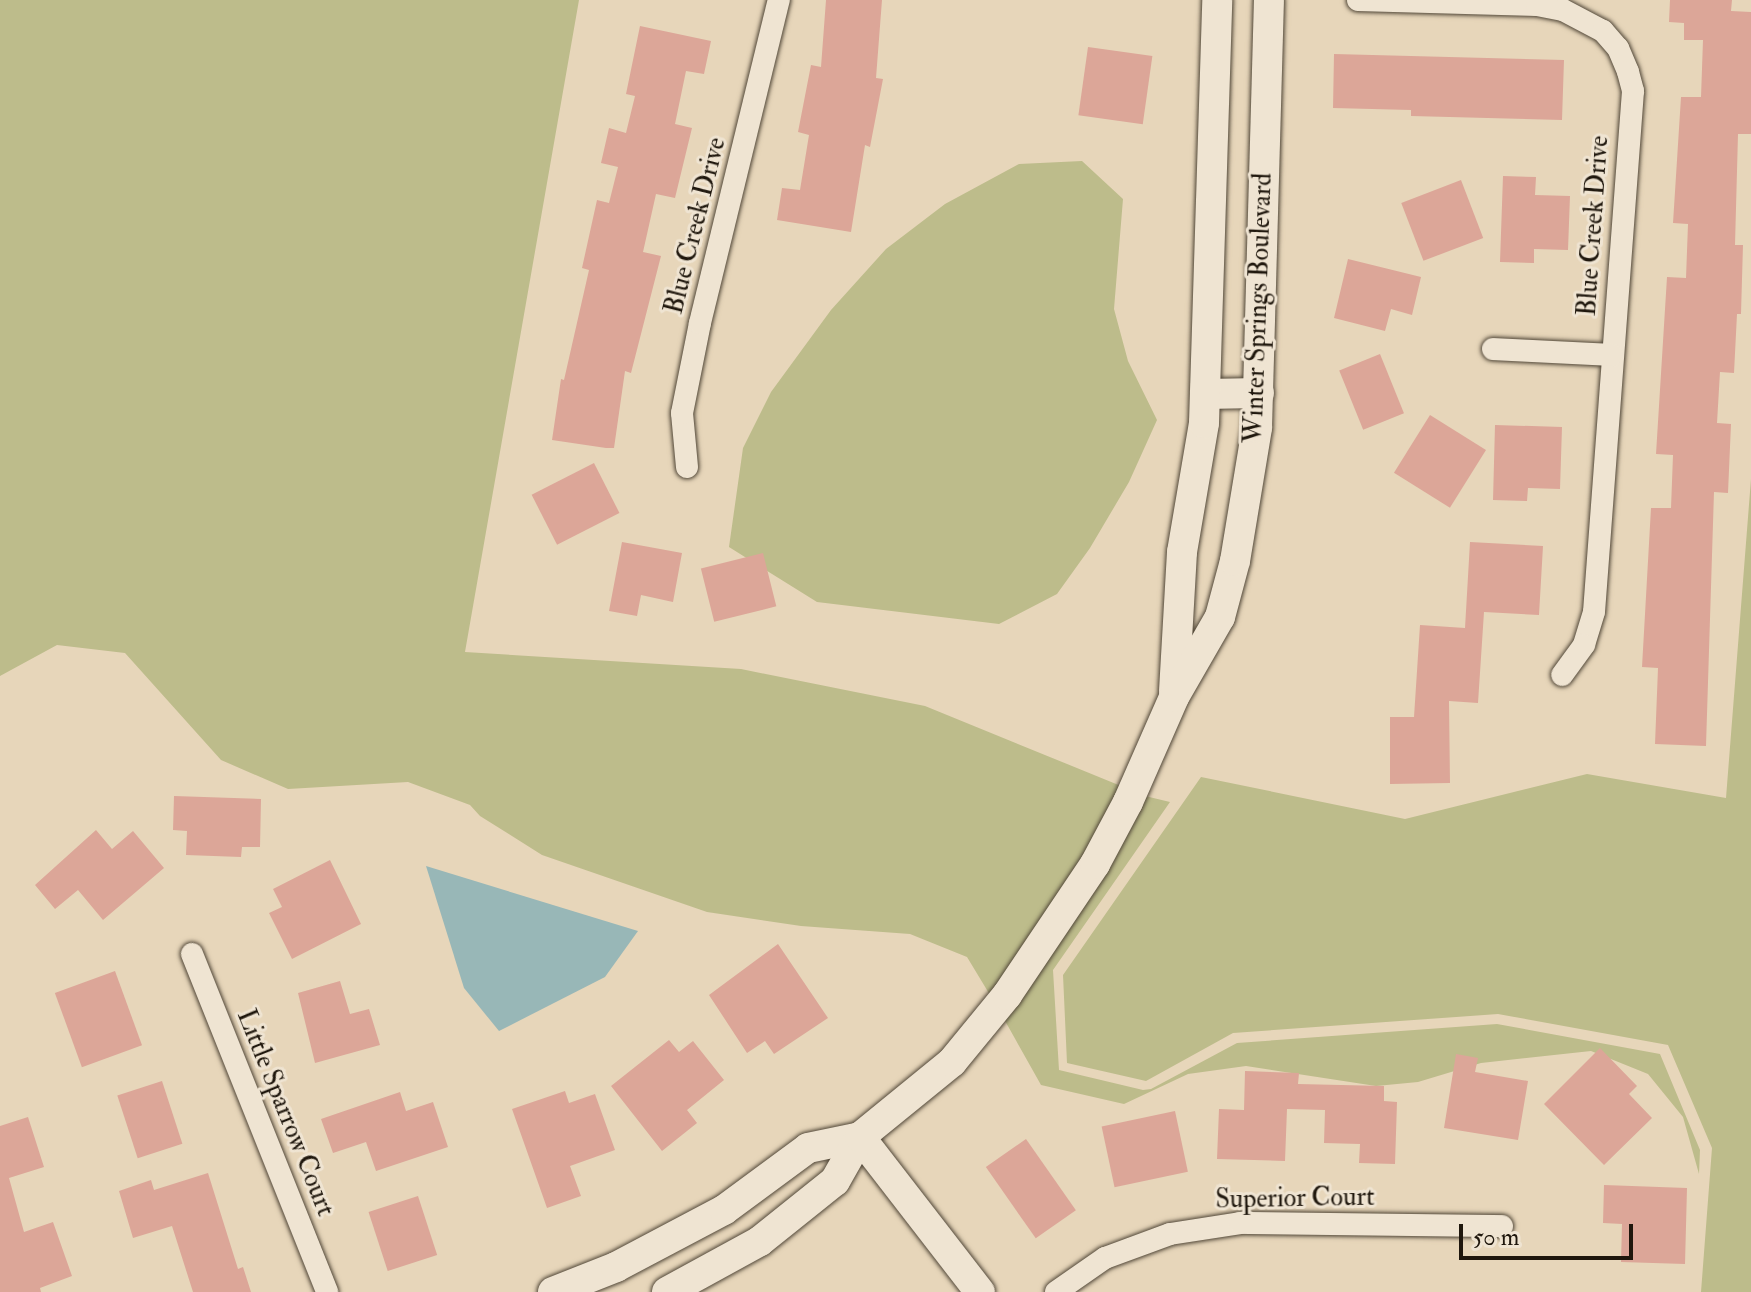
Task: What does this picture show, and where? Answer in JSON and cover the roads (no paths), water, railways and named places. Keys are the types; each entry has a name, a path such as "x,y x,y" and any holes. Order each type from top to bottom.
{"street":[{"name":"Blue Creek Drive","path":"687,467 682,413 700,323 771,46 779,0"},
{"name":"Winter Springs Boulevard","path":"1174,697 1182,552 1204,423 1217,0"},
{"name":"Winter Springs Boulevard","path":"667,1292 760,1241 835,1181 860,1137 952,1062 1007,995 1095,864 1128,802 1174,697 1220,617 1235,561 1259,393 1269,0"},
{"name":"Blue Creek Drive","path":"1358,0 1580,8 1618,48 1633,91 1594,612 1584,645 1562,675"},
{"path":"1493,349 1612,355"},
{"path":"1205,394 1259,393"},
{"name":"Little Sparrow Court","path":"192,954 327,1292"},
{"name":"Winter Springs Boulevard","path":"553,1292 616,1267 724,1210 808,1148 860,1137"},
{"path":"860,1137 980,1292"},
{"name":"Superior Court","path":"1056,1292 1105,1258 1170,1234 1226,1225 1502,1226"}],"water":[{"path":"426,866 638,931 605,977 499,1031 464,988"}]}
